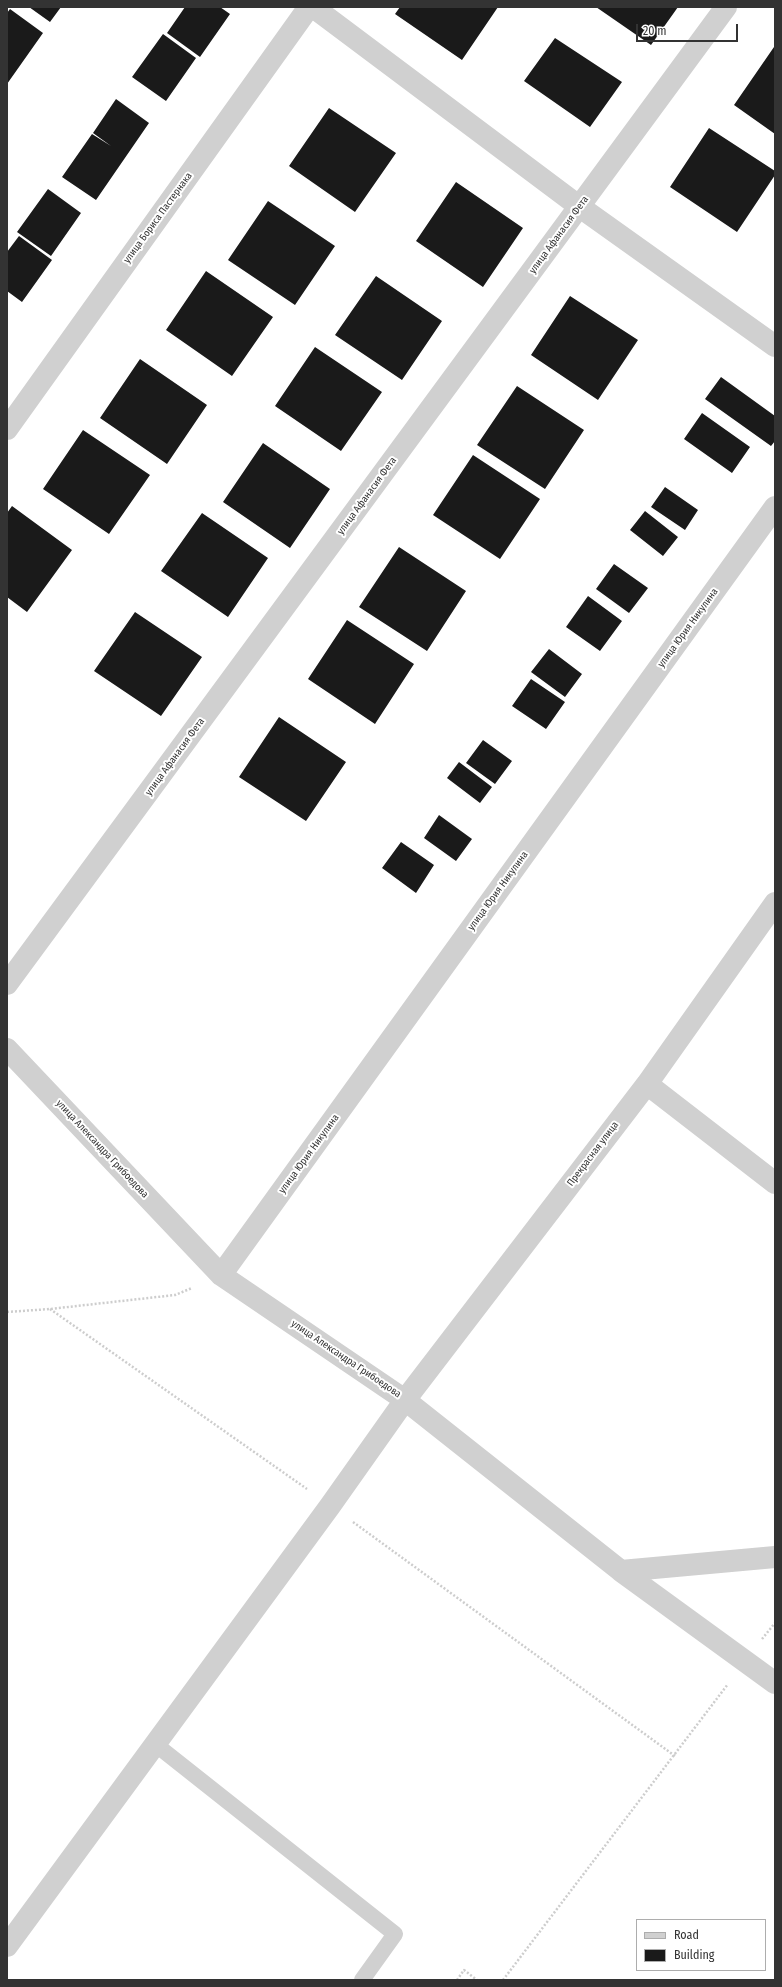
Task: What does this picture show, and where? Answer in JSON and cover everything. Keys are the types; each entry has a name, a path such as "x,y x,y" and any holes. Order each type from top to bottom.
{"street":[{"name":"улица Бориса Пастернака","path":"7,429 309,7"},
{"path":"314,7 580,208 775,346"},
{"name":"улица Афанасия Фета","path":"7,984 580,208 726,7"},
{"name":"улица Юрия Никулина","path":"221,1275 775,507"},
{"name":"Прекрасная улица","path":"7,1946 330,1506 405,1400 647,1084 775,903"},
{"name":"улица Александра Грибоедова","path":"7,1049 221,1275 405,1400 621,1570 775,1684"},
{"path":"647,1084 775,1183"},
{"path":"621,1570 775,1557"}],"lane":[{"path":"155,1744 395,1934 362,1980"}],"path":[{"path":"7,1312 50,1309 175,1295 221,1275"},
{"path":"50,1309 330,1506 675,1756"},
{"path":"503,1980 775,1623"},
{"path":"458,1980 464,1970 476,1980"}],"building":[{"path":"29,7 61,7 50,22"},
{"path":"185,7 220,7 230,14 200,57 167,33"},
{"path":"400,7 498,7 462,60 395,14"},
{"path":"596,7 678,7 651,45"},
{"path":"10,9 43,33 7,84 7,13"},
{"path":"163,34 196,58 166,101 132,77"},
{"path":"555,38 622,82 590,127 524,81"},
{"path":"775,47 775,134 734,105"},
{"path":"116,99 149,123 96,200 62,177 92,134 111,146 93,133"},
{"path":"329,108 396,153 355,212 289,166"},
{"path":"709,128 775,171 775,175 737,232 670,187"},
{"path":"456,182 523,228 483,287 416,241"},
{"path":"48,189 81,213 51,256 17,232"},
{"path":"268,201 335,246 295,305 228,260"},
{"path":"19,236 52,260 22,302 7,291 7,252"},
{"path":"206,271 273,317 232,376 166,330"},
{"path":"376,276 442,321 402,380 335,335"},
{"path":"570,296 638,340 598,400 531,355"},
{"path":"315,347 382,392 341,451 275,406"},
{"path":"140,359 207,405 167,464 100,418"},
{"path":"721,377 775,416 775,441 771,446 705,399"},
{"path":"517,386 584,430 545,489 477,445"},
{"path":"702,413 750,447 732,473 684,439"},
{"path":"83,430 150,475 109,534 43,489"},
{"path":"263,443 330,489 290,548 223,502"},
{"path":"473,455 540,499 500,559 433,515"},
{"path":"665,487 698,510 685,530 651,507"},
{"path":"12,506 72,550 27,612 7,597 7,513"},
{"path":"645,511 678,537 663,556 630,530"},
{"path":"202,513 268,558 228,617 161,571"},
{"path":"399,547 466,591 427,651 359,607"},
{"path":"614,564 648,588 629,613 596,589"},
{"path":"588,596 622,621 600,651 566,627"},
{"path":"135,612 202,657 161,716 94,671"},
{"path":"347,620 414,664 375,724 308,679"},
{"path":"549,649 582,674 565,697 531,672"},
{"path":"531,679 565,702 546,729 512,706"},
{"path":"279,717 346,762 306,821 239,777"},
{"path":"483,740 512,761 495,784 466,763"},
{"path":"459,762 492,787 480,803 447,778"},
{"path":"439,815 472,839 456,861 424,838"},
{"path":"401,842 434,865 416,893 382,868"}]}
